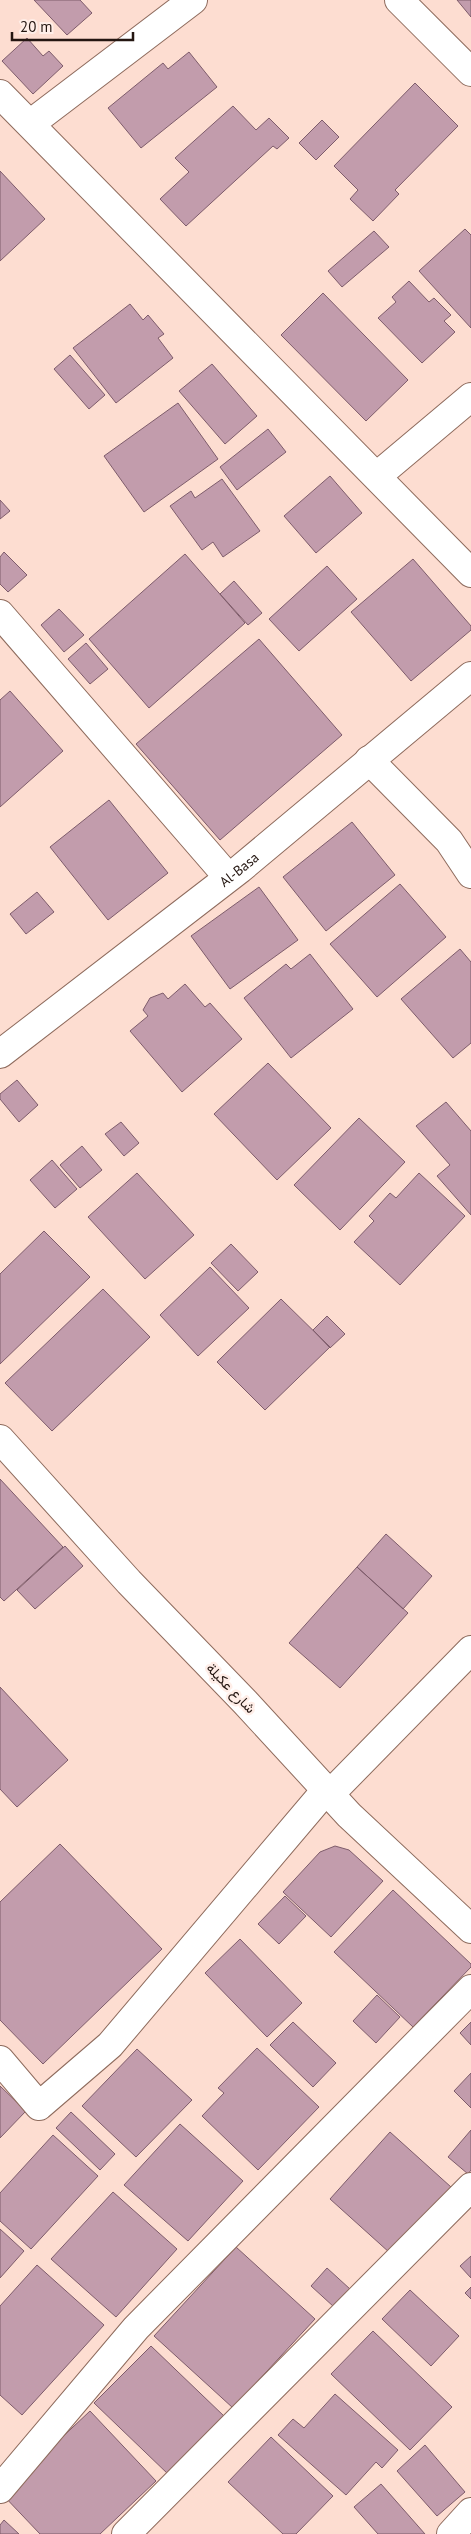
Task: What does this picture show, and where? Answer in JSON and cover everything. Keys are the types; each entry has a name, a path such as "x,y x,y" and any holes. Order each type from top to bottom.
{"street":[{"path":"30,124 193,0"},
{"path":"399,0 471,72"},
{"path":"0,94 471,573"},
{"path":"377,476 471,396"},
{"path":"0,614 228,878"},
{"name":"Al-Basa","path":"0,1054 228,878 471,676"},
{"path":"369,760 449,841 471,874"},
{"name":"شارع عكيلة","path":"0,1439 129,1582 245,1702 349,1815 471,1929"},
{"path":"0,2060 39,2106 110,2045 328,1792 471,1650"},
{"path":"0,2489 136,2328 471,1989"},
{"path":"126,2534 471,2187"},
{"path":"451,2534 471,2512"}],"building":[{"path":"34,0 80,0 92,13 67,35"},
{"path":"457,0 471,0 471,17"},
{"path":"27,38 43,56 49,51 63,66 33,94 2,61"},
{"path":"189,52 217,87 141,148 108,108 163,63 168,69"},
{"path":"415,83 458,126 395,190 399,194 373,221 350,199 358,190 334,166"},
{"path":"233,106 256,130 269,118 289,138 277,149 273,146 186,226 160,199 189,172 175,158"},
{"path":"322,120 339,137 316,160 299,143"},
{"path":"0,171 45,219 0,261"},
{"path":"465,229 471,235 471,328 419,271"},
{"path":"374,231 389,247 342,287 328,271"},
{"path":"409,281 429,302 434,298 451,315 444,321 455,332 422,363 378,318 396,302 392,297"},
{"path":"323,293 408,380 366,421 281,335"},
{"path":"130,304 143,320 148,315 164,334 158,338 173,358 116,403 73,348"},
{"path":"70,355 105,395 89,409 54,369"},
{"path":"212,364 257,416 225,444 179,391"},
{"path":"178,403 218,459 144,512 104,456"},
{"path":"268,429 286,452 237,490 220,467"},
{"path":"330,476 362,513 316,553 284,516"},
{"path":"222,479 260,531 223,557 213,542 202,550 170,506 191,491 195,498"},
{"path":"0,500 10,511 0,519"},
{"path":"4,552 27,575 8,592 0,584 0,557"},
{"path":"185,554 245,623 149,708 89,639"},
{"path":"413,559 471,626 471,630 411,681 351,612"},
{"path":"327,566 357,599 299,651 269,619"},
{"path":"234,581 262,613 248,625 220,594"},
{"path":"59,609 84,635 64,652 41,625"},
{"path":"259,639 342,735 220,840 136,744"},
{"path":"86,643 108,669 90,684 68,659"},
{"path":"10,691 63,751 0,807 0,700"},
{"path":"109,800 168,873 108,920 50,847"},
{"path":"352,822 395,875 326,931 283,877"},
{"path":"400,884 446,937 377,997 330,944"},
{"path":"259,887 298,940 230,989 191,936"},
{"path":"37,892 54,912 26,934 10,914"},
{"path":"460,949 471,962 471,1043 453,1058 401,999"},
{"path":"310,954 353,1009 291,1058 244,998 286,964 291,969"},
{"path":"185,984 205,1007 210,1003 242,1039 182,1092 130,1031 148,1016 143,1010 150,998 163,993 168,999"},
{"path":"268,1063 331,1128 277,1180 214,1114"},
{"path":"17,1080 38,1105 19,1122 0,1099 0,1094"},
{"path":"446,1102 471,1131 471,1215 437,1176 450,1165 416,1126"},
{"path":"359,1118 405,1162 340,1230 294,1185"},
{"path":"121,1122 139,1143 124,1156 105,1134"},
{"path":"82,1146 102,1170 80,1188 60,1165"},
{"path":"52,1160 77,1189 55,1208 30,1180"},
{"path":"137,1173 194,1235 145,1279 88,1217"},
{"path":"419,1173 465,1216 400,1285 354,1242 374,1221 369,1216 390,1193 396,1198"},
{"path":"44,1231 90,1277 0,1364 0,1274"},
{"path":"231,1244 258,1272 238,1291 211,1263"},
{"path":"210,1267 249,1308 198,1356 160,1315"},
{"path":"103,1289 150,1337 52,1431 5,1383"},
{"path":"281,1299 330,1347 265,1410 217,1362"},
{"path":"327,1316 345,1334 330,1348 313,1330"},
{"path":"0,1479 63,1547 4,1601 0,1597"},
{"path":"386,1534 432,1576 403,1609 357,1567"},
{"path":"65,1546 83,1566 35,1609 17,1590"},
{"path":"357,1567 408,1613 340,1688 289,1643"},
{"path":"0,1687 68,1760 17,1807 0,1789"},
{"path":"60,1844 162,1949 43,2064 0,2020 0,1902"},
{"path":"335,1846 349,1850 383,1881 331,1937 283,1892 320,1852"},
{"path":"393,1890 471,1964 471,1967 413,2027 334,1952"},
{"path":"285,1896 306,1916 279,1944 258,1924"},
{"path":"240,1939 302,2003 267,2037 205,1973"},
{"path":"377,1995 400,2017 376,2043 353,2021"},
{"path":"293,2022 336,2063 313,2087 270,2045"},
{"path":"471,2022 471,2045 460,2033"},
{"path":"257,2048 319,2107 258,2170 202,2116 224,2093 218,2088"},
{"path":"137,2049 192,2100 136,2157 82,2106"},
{"path":"471,2073 471,2108 454,2091"},
{"path":"0,2086 26,2111 0,2138"},
{"path":"71,2112 115,2154 100,2170 56,2128"},
{"path":"180,2124 243,2181 188,2241 124,2185"},
{"path":"471,2130 471,2170 468,2174 448,2157"},
{"path":"390,2132 451,2187 390,2253 330,2199"},
{"path":"53,2135 98,2176 31,2249 0,2221 0,2193"},
{"path":"113,2192 177,2249 116,2317 51,2259"},
{"path":"0,2229 24,2251 0,2278"},
{"path":"236,2247 315,2319 233,2408 154,2336"},
{"path":"471,2256 471,2278 460,2266"},
{"path":"37,2265 104,2325 22,2415 0,2395 0,2306"},
{"path":"327,2268 350,2289 334,2307 311,2286"},
{"path":"471,2287 471,2299 465,2293"},
{"path":"410,2290 459,2336 431,2366 382,2319"},
{"path":"373,2331 452,2407 410,2450 331,2374"},
{"path":"151,2346 225,2417 169,2475 94,2403"},
{"path":"335,2394 398,2450 382,2468 376,2462 346,2495 278,2435 293,2419 304,2428"},
{"path":"90,2411 156,2481 100,2534 40,2534 2,2494"},
{"path":"271,2437 333,2496 296,2534 283,2534 228,2482"},
{"path":"425,2445 465,2492 437,2516 397,2471"},
{"path":"381,2484 425,2534 378,2534 354,2507"},
{"path":"4,2520 19,2534 0,2534 0,2525"}]}
